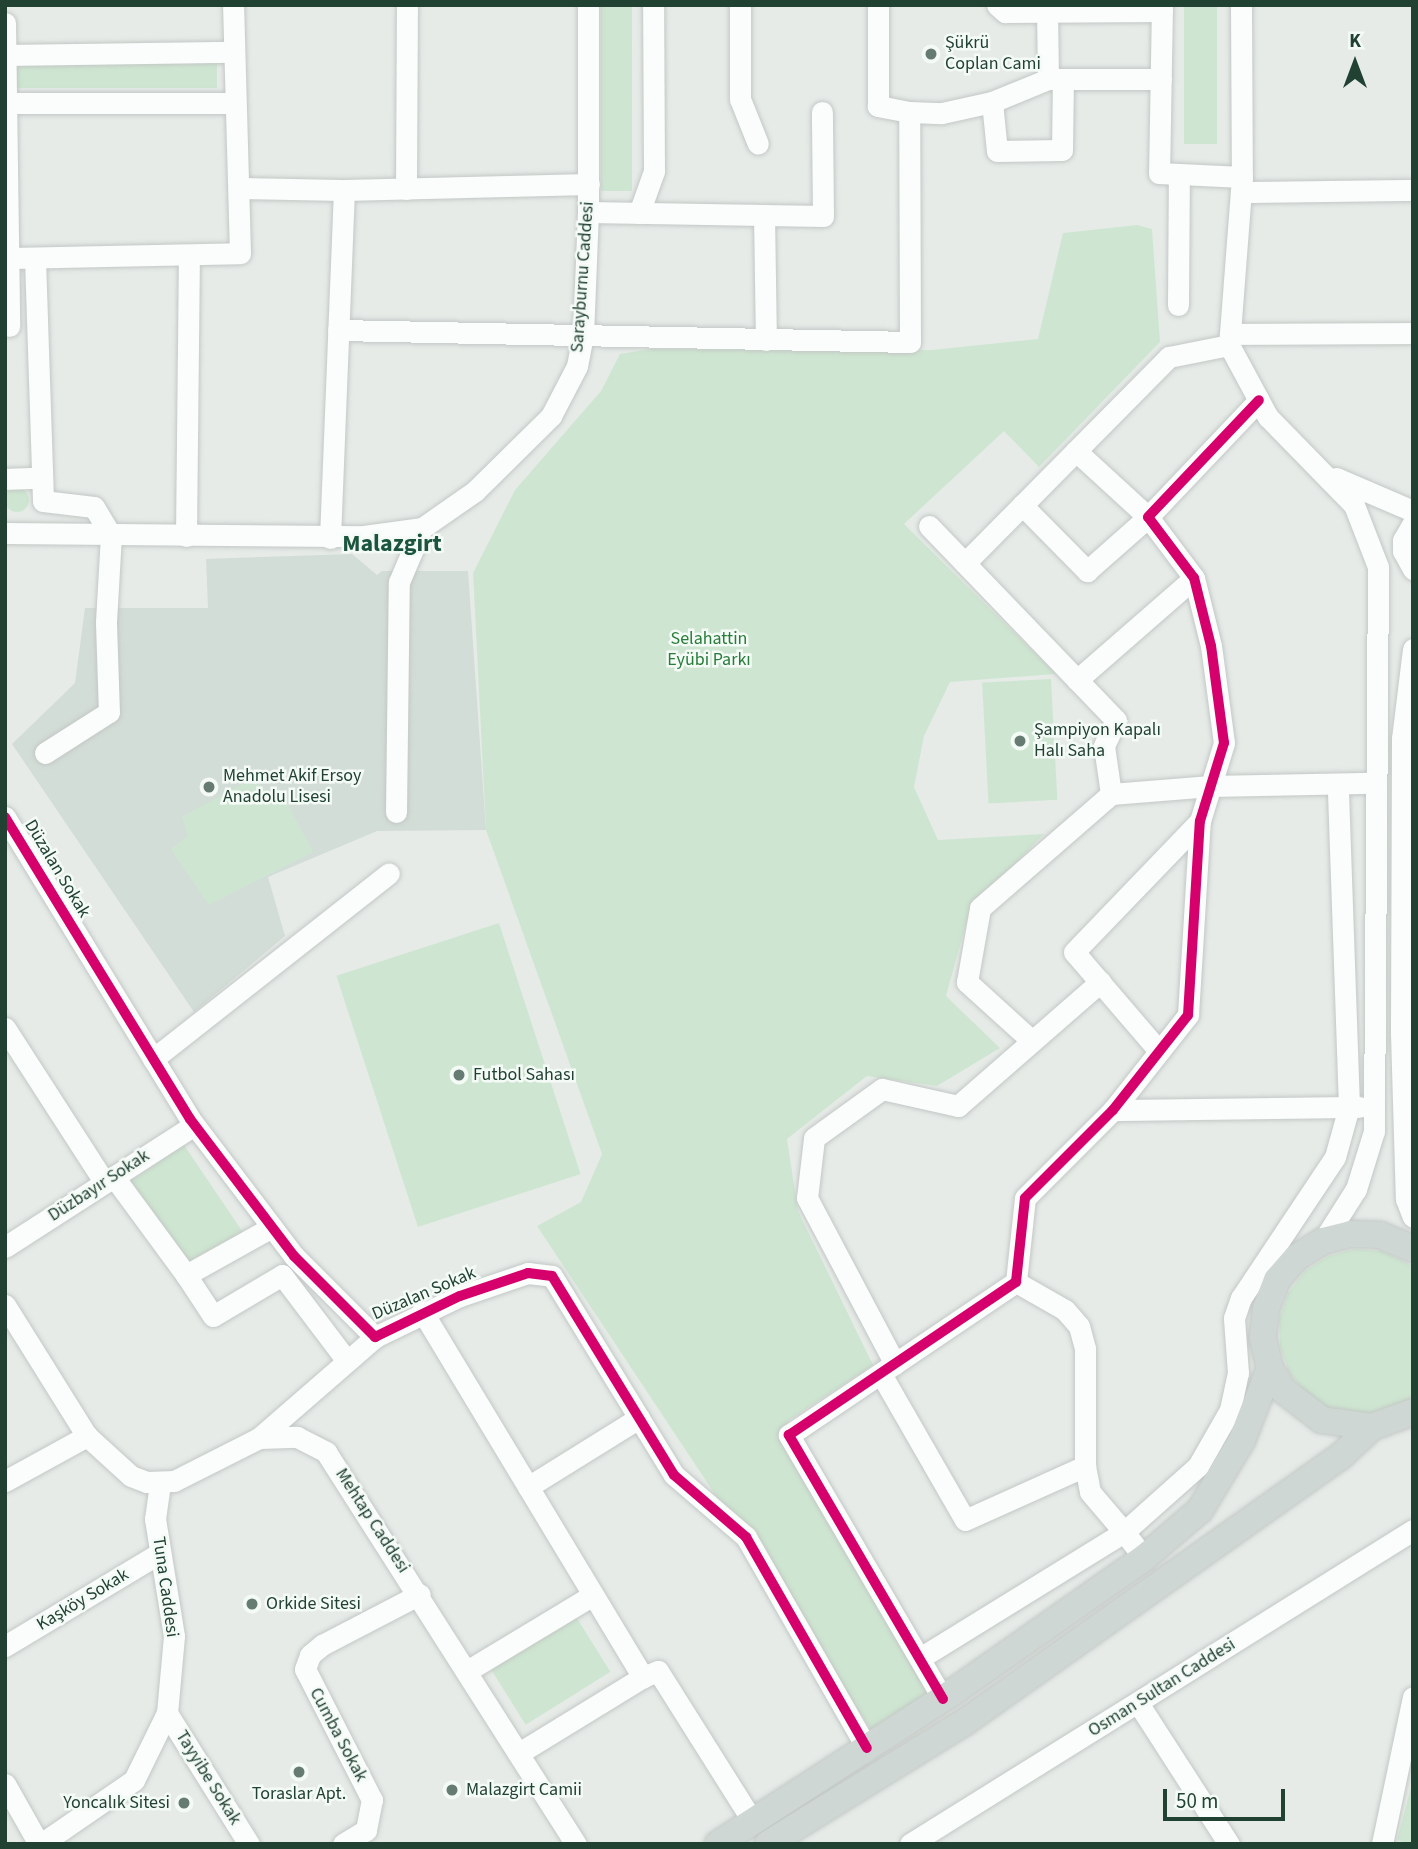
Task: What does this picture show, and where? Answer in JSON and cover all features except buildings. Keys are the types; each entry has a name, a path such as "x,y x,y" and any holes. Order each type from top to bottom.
{"main road":[{"path":"1408,1421 1372,1427 1322,1420 1283,1390 1270,1368 1263,1338 1270,1299 1278,1280 1297,1257 1323,1241 1351,1234 1380,1235 1413,1250"},
{"path":"718,1844 943,1699 1144,1558 1200,1510 1242,1440 1270,1368"},
{"path":"768,1844 964,1722 1342,1455 1372,1427"}],"street":[{"path":"9,258 240,253 233,5"},
{"path":"406,189 407,5"},
{"name":"Sarayburnu Caddesi","path":"5,533 330,538 422,528 475,491 551,416 577,366 583,336 589,184 588,5"},
{"path":"639,213 654,171 653,5"},
{"path":"740,5 740,99 758,144"},
{"path":"878,5 878,106 909,112 942,113 992,102 1055,79 1161,79"},
{"path":"997,5 1006,12 1162,8 1159,173 1241,185 1413,190"},
{"path":"1241,5 1241,185 1229,340 1268,417 1328,474 1354,505 1378,567 1374,783 1374,1131 1356,1189 1323,1241"},
{"path":"992,102 997,151 1062,150 1055,79 1057,9"},
{"path":"5,23 9,258 7,326 37,328"},
{"path":"6,55 234,52"},
{"path":"7,103 235,103"},
{"path":"588,212 823,216 822,112"},
{"path":"338,330 910,342 909,112"},
{"path":"1178,305 1179,174"},
{"path":"239,188 344,190 589,184"},
{"path":"330,538 344,190"},
{"path":"764,215 766,341"},
{"path":"186,536 188,255"},
{"path":"35,259 43,501 94,507 111,535 106,624 109,712 45,753"},
{"path":"965,563 1169,357 1229,340 1413,333"},
{"path":"1022,505 1087,571 1148,517 1259,400"},
{"path":"943,1699 789,1435 1016,1282 1025,1198 1113,1110 1188,1014 1200,821 1224,743 1211,646 1195,578 1148,517 1076,451"},
{"path":"1328,474 1413,511"},
{"path":"5,479 42,478"},
{"path":"929,526 1116,720 1104,746 1111,794"},
{"path":"396,812 398,582 422,528"},
{"path":"1378,567 1408,531"},
{"path":"1408,531 1403,551 1413,569"},
{"path":"1077,680 1195,578"},
{"path":"1413,649 1402,738 1407,787 1401,1048 1406,1199 1413,1217"},
{"path":"920,1658 1124,1532 1198,1465 1230,1410 1238,1373 1234,1318 1241,1298 1335,1157 1349,1107 1338,783"},
{"path":"1032,1041 967,982 980,908 1111,794 1211,786 1374,783"},
{"name":"Düzalan Sokak","path":"5,817 194,1125 294,1256 375,1337 422,1311 528,1273 552,1276 674,1475 746,1537 867,1748"},
{"path":"1159,1051 1074,952 1200,821"},
{"path":"153,1059 389,873"},
{"path":"1085,1466 965,1520 888,1369 807,1198 814,1138 882,1089 958,1106 1100,982"},
{"path":"5,1028 109,1180 186,1275 213,1315 282,1275 347,1361"},
{"path":"1113,1110 1374,1107"},
{"name":"Düzbayır Sokak","path":"5,1247 194,1125"},
{"path":"186,1275 272,1227"},
{"path":"1016,1282 1065,1310 1079,1326 1086,1348 1085,1466 1090,1492 1144,1558"},
{"path":"5,1305 87,1436 131,1476 160,1482"},
{"path":"422,1311 643,1677"},
{"path":"259,1438 375,1337"},
{"path":"528,1487 639,1418"},
{"path":"5,1481 87,1436"},
{"name":"Mehtap Caddesi","path":"160,1482 190,1474 259,1438 297,1437 326,1452 420,1594 576,1844"},
{"name":"Tuna Caddesi","path":"40,1844 134,1780 167,1713 174,1636 155,1519 160,1482"},
{"name":"Osman Sultan Caddesi","path":"909,1844 1413,1530"},
{"name":"Kaşköy Sokak","path":"5,1646 160,1553"},
{"name":"Cumba Sokak","path":"343,1844 366,1830 372,1815 372,1800 305,1669 310,1655 322,1645 420,1594"},
{"path":"467,1671 593,1595"},
{"path":"519,1754 643,1677 659,1671 753,1822"},
{"path":"1382,1844 1413,1697"},
{"path":"1138,1703 1229,1844"},
{"name":"Tayyibe Sokak","path":"167,1713 249,1844"},
{"path":"5,1784 40,1844"}],"shaded area":[{"name":"Mehmet Akif Ersoy Anadolu Lisesi","path":"352,554 377,575 382,571 468,571 486,830 377,831 268,877 285,936 194,1012 12,744 75,683 85,608 208,608 206,559"}],"green space":[{"path":"601,5 632,5 632,191 601,191"},
{"path":"1184,5 1217,5 1217,144 1184,144"},
{"path":"15,62 217,62 217,88 15,88"},
{"name":"Selahattin Eyübi Parkı","path":"1137,225 1152,229 1160,342 1039,467 1004,431 904,524 1056,674 950,682 924,736 914,787 938,840 1044,834 970,909 946,996 1000,1048 937,1086 867,1076 787,1139 798,1211 873,1365 789,1420 779,1436 929,1695 872,1731 537,1226 581,1202 602,1154 486,830 473,573 515,490 601,391 620,354 650,349 932,350 1038,339 1063,233"},
{"path":"17,488 28,495 29,500 22,511 17,512 6,505 5,500 12,489"},
{"name":"Şampiyon Kapalı Halı Saha","path":"1051,679 1057,800 988,803 982,683"},
{"path":"252,779 268,793 279,788 313,852 209,905 171,849 188,836 182,817"},
{"name":"Futbol Sahası","path":"499,923 581,1174 418,1227 336,976"},
{"path":"184,1145 243,1232 188,1269 129,1182"},
{"path":"1354,1249 1382,1251 1413,1266 1413,1398 1383,1413 1356,1415 1329,1409 1306,1394 1289,1372 1280,1347 1279,1319 1288,1293 1305,1271 1328,1256"},
{"path":"575,1615 611,1672 526,1725 490,1668"},
{"path":"1413,1780 1413,1844 1408,1844 1397,1840"}],"cycle path":[{"path":"943,1699 789,1435 1016,1282 1025,1198 1113,1110 1188,1015 1200,821 1224,743 1211,646 1194,578 1148,517 1259,400"},
{"path":"5,817 190,1119 294,1256 375,1337 460,1296 528,1273 552,1276 674,1475 746,1537 867,1748"}],"place":[{"name":"Şükrü Coplan Cami","path":"931,54"},
{"name":"Şampiyon Kapalı Halı Saha","path":"1020,741"},
{"name":"Mehmet Akif Ersoy Anadolu Lisesi","path":"209,787"},
{"name":"Futbol Sahası","path":"459,1075"},
{"name":"Orkide Sitesi","path":"252,1604"},
{"name":"Toraslar Apt.","path":"299,1772"},
{"name":"Malazgirt Camii","path":"452,1790"},
{"name":"Yoncalık Sitesi","path":"184,1803"}],"district":[{"name":"Malazgirt","path":"392,544"}]}
